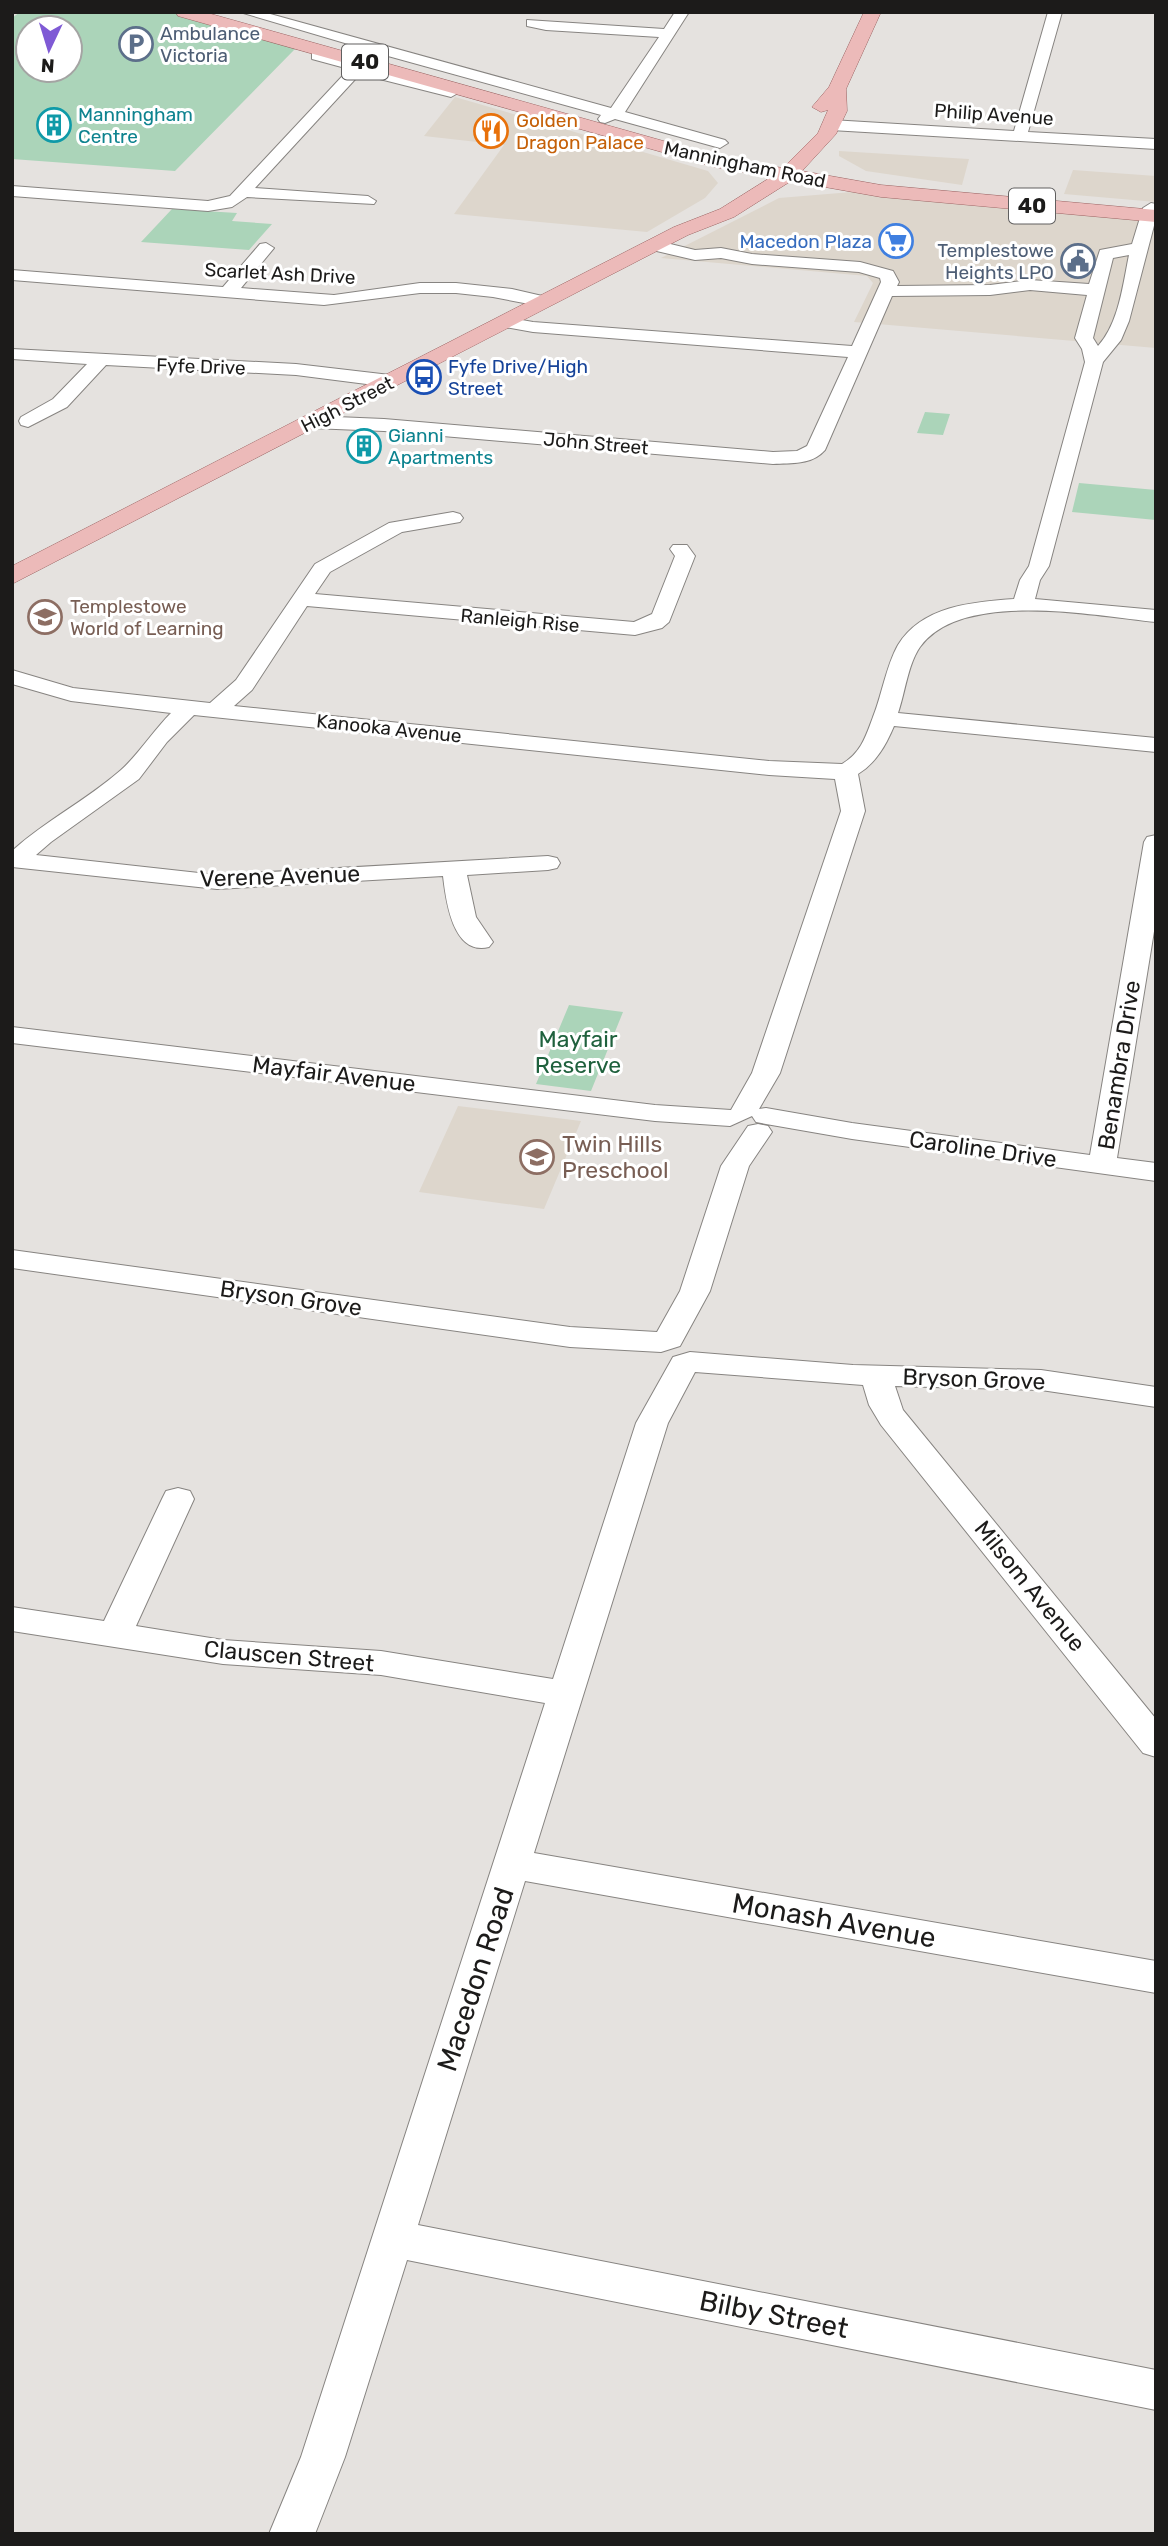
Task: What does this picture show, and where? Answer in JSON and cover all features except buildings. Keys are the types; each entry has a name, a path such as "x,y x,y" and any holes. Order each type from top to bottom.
{"main road":[{"name":"Manningham Road","path":"184,12 370,63 715,151 766,160 791,172 878,186 1153,212"},
{"name":"Manningham Road","path":"219,12 370,63 610,117 715,151"},
{"path":"809,124 837,89 873,12"},
{"path":"837,89 839,97 826,133 833,163 878,186"},
{"name":"High Street","path":"12,576 681,231 705,226 750,201 791,172 826,133"},
{"path":"715,151 729,169 729,183"},
{"name":"High Street","path":"681,231 684,223 728,196 766,160"},
{"path":"750,201 777,192 807,188 878,186"}],"street":[{"name":"Manningham Road","path":"247,12 610,117"},
{"path":"610,117 682,12"},
{"path":"1020,135 1055,12"},
{"path":"532,23 669,33"},
{"name":"Manningham Road","path":"317,56 370,63 451,93"},
{"path":"15,194 208,206 226,204 242,192 370,63"},
{"name":"Philip Avenue","path":"826,133 1020,135 1156,144"},
{"path":"242,192 368,201"},
{"path":"1029,605 1040,581 1039,566 1094,362 1102,349 1112,341 1130,289 1139,248 1153,212"},
{"path":"509,320 533,327 859,352 886,291 889,278 881,272 860,267 752,259 721,253 695,255 654,246"},
{"path":"228,292 266,248"},
{"path":"1094,362 1091,349 1084,338 1106,254 1139,248"},
{"name":"Scarlet Ash Drive","path":"12,275 338,300 432,288 505,294 545,302"},
{"path":"886,291 990,290 1093,297"},
{"name":"John Street","path":"320,418 773,458 808,454 819,445 859,352"},
{"name":"Fyfe Drive","path":"12,354 247,368 390,382"},
{"path":"28,421 60,403 100,361"},
{"path":"225,711 322,568 387,530 417,522 453,518"},
{"name":"Ranleigh Rise","path":"302,599 635,629 654,623 661,617 683,566 685,556 680,549"},
{"path":"750,1122 853,811 849,776 866,772 873,763 875,744 908,647 922,629 937,620 964,611 1029,605 1156,617"},
{"name":"Kanooka Avenue","path":"12,677 79,696 769,768 807,775 849,776"},
{"path":"15,860 42,836 131,774 180,706"},
{"path":"885,715 1156,745"},
{"name":"Benambra Drive","path":"1102,1165 1156,842"},
{"name":"Verene Avenue","path":"15,860 217,882 548,863"},
{"path":"454,868 462,917 470,933 480,942"},
{"name":"Mayfair Avenue","path":"12,1035 655,1113 750,1122"},
{"name":"Caroline Drive","path":"750,1122 852,1131 1156,1172"},
{"name":"Macedon Road","path":"292,2534 323,2457 750,1122"},
{"name":"Bryson Grove","path":"12,1259 791,1369 888,1376 1041,1380 1156,1396"},
{"name":"Milsom Avenue","path":"888,1376 884,1408 904,1429 1156,1744"},
{"path":"115,1635 178,1499"},
{"name":"Clauscen Street","path":"12,1619 223,1652 380,1663 565,1694"},
{"name":"Monash Avenue","path":"512,1864 1156,1977"},
{"name":"Bilby Street","path":"393,2239 1156,2390"}],"shaded area":[{"path":"455,97 708,171 718,183 705,198 647,232 454,214 504,145 424,136"},
{"path":"839,151 969,159 962,185 866,171 839,156"},
{"path":"1073,170 1156,176 1156,202 1064,194"},
{"path":"852,192 1156,221 1156,348 854,322 873,283 867,276 661,258 779,198"},
{"path":"458,1106 581,1121 544,1209 419,1192"}],"green space":[{"name":"Manningham Centre","path":"20,12 186,12 303,45 294,50 175,171 12,159 12,18 14,16 14,84 84,84 84,14 17,14"},
{"path":"172,209 237,213 232,221 272,224 249,250 141,242"},
{"path":"925,412 950,414 943,435 917,433"},
{"path":"1079,483 1156,490 1156,520 1072,512"},
{"name":"Mayfair Reserve","path":"569,1005 623,1012 591,1091 536,1084"}],"place":[{"name":"Ambulance Victoria","path":"136,44"},
{"name":"Manningham Centre","path":"54,125"},
{"name":"Golden Dragon Palace","path":"491,131"},
{"name":"Macedon Plaza","path":"896,241"},
{"name":"Templestowe Heights LPO","path":"1078,261"},
{"name":"Fyfe Drive/High Street","path":"424,377"},
{"name":"Gianni Apartments","path":"364,446"},
{"name":"Templestowe World of Learning","path":"45,617"},
{"name":"Twin Hills Preschool","path":"537,1157"}]}
